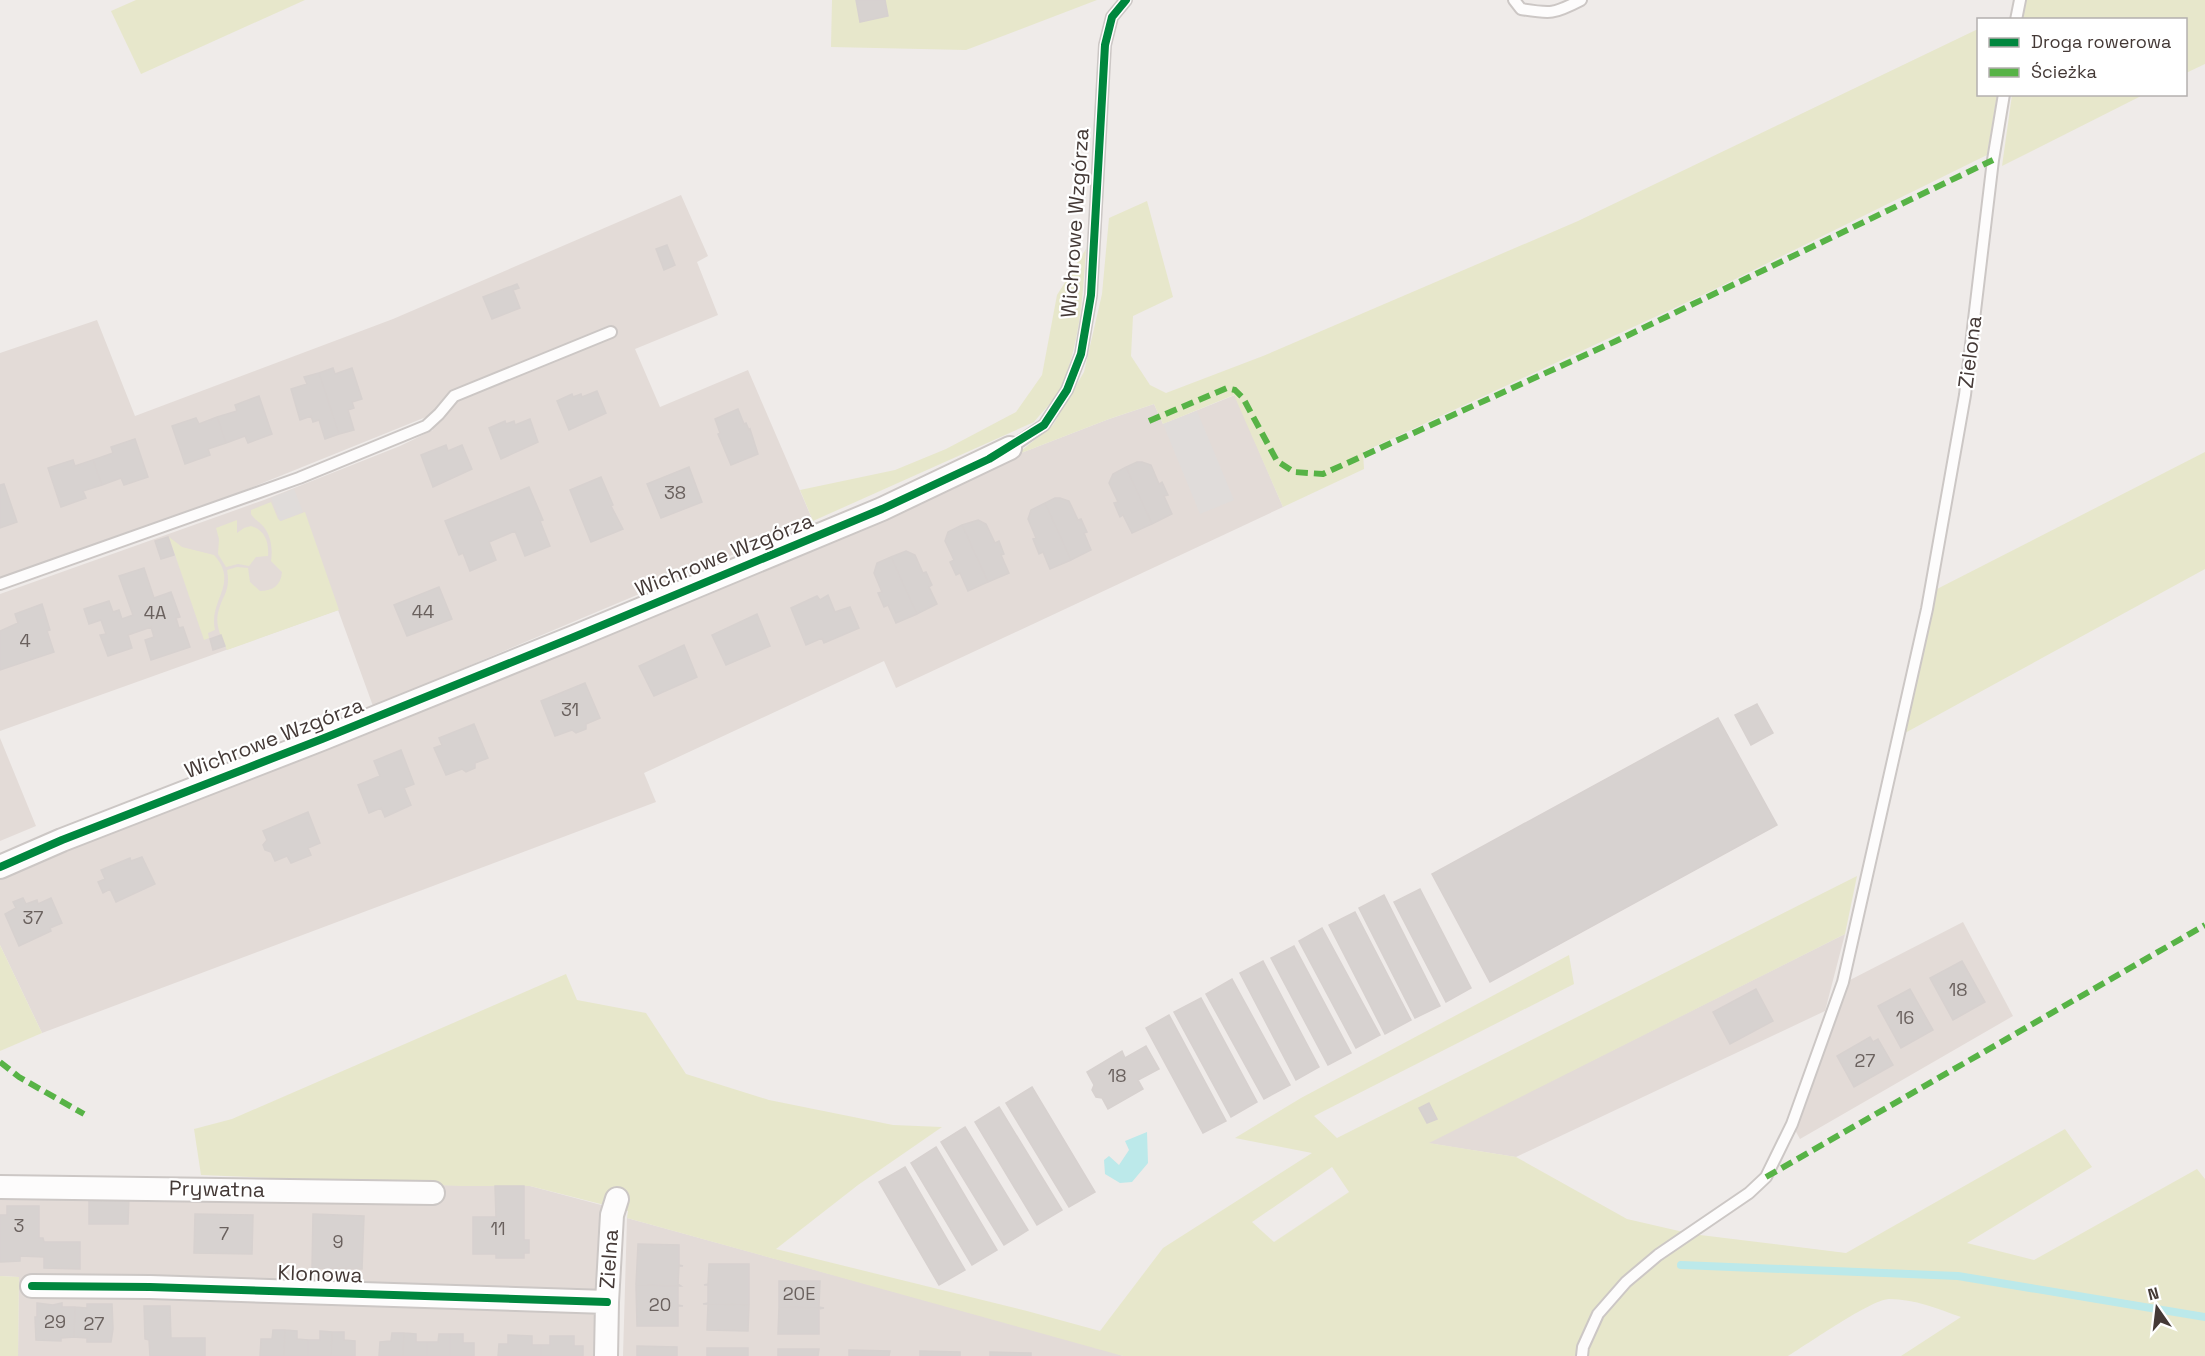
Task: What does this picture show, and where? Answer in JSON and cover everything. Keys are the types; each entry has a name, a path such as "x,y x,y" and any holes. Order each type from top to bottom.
{"street":[{"name":"Wichrowe Wzgórza","path":"0,867 62,840 322,740 574,637 882,509 1010,448"},
{"name":"Prywatna","path":"0,1187 433,1193"},
{"name":"Zielna","path":"606,1356 612,1215 617,1199"},
{"name":"Klonowa","path":"32,1286 162,1287 607,1302"}],"lane":[{"name":"Wichrowe Wzgórza","path":"1010,448 1044,425 1066,390 1081,354 1091,295 1105,45 1112,17 1126,0"},
{"path":"1515,0 1521,9 1542,12 1558,12 1581,0"},
{"path":"2016,18 2019,0"},
{"name":"Zielona","path":"1582,1356 1583,1347 1598,1314 1626,1282 1658,1255 1749,1192 1766,1177 1792,1124 1843,982 1927,609 1965,395 1993,160 2004,96"},
{"path":"0,584 299,478 426,426 453,396 611,332"}],"shaded area":[{"path":"681,195 708,256 697,262 718,315 635,349 660,407 748,370 813,521 373,706 338,610 0,731 0,594 264,500 400,446 433,430 426,417 243,491 0,578 0,353 97,320 135,416 393,319"},
{"path":"1235,395 1283,507 896,688 884,661 644,773 656,802 42,1033 0,945 0,874 1016,455 1154,404 1163,424"},
{"path":"1197,411 1234,500 1200,514 1163,424"},
{"path":"294,489 303,512 280,521 271,498"},
{"path":"0,738 36,826 0,841"},
{"path":"1963,922 2013,1016 1800,1139 1795,1130 1850,980"},
{"path":"1845,934 1825,1011 1516,1157 1427,1143"},
{"path":"436,1185 530,1186 605,1206 596,1356 18,1356 19,1277 0,1276 0,1194"},
{"path":"627,1218 1113,1352 1123,1356 623,1356"}],"green space":[{"path":"136,0 305,0 141,74 111,11"},
{"path":"832,0 1097,0 966,50 831,47"},
{"path":"2026,0 2205,0 2205,64 2187,73 2187,18 2023,18"},
{"path":"1977,29 1977,96 1997,96 1987,155 1709,292 1363,452 1364,469 1283,507 1234,395 1163,424 1154,404 1016,455 1053,425 1084,372 1102,294 1109,218 1147,201 1173,297 1133,316 1131,356 1150,385 1166,393 1263,356 1578,221"},
{"path":"2012,96 2141,96 2002,166"},
{"path":"1086,249 1082,302 1067,373 1060,389 1034,422 813,521 800,490 895,470 946,449 1016,412 1042,375 1057,295"},
{"path":"2205,452 2205,569 1905,733 1937,589"},
{"path":"271,502 281,521 305,512 339,610 227,650 217,618 227,589 227,570 237,567 248,568 250,582 260,591 276,586 281,577 282,572 271,561 269,536 251,514 251,510"},
{"path":"237,520 237,533 251,526 260,530 267,541 268,556 256,557 249,566 238,564 226,567 218,554 219,539 216,528"},
{"path":"169,537 182,547 214,555 221,565 224,584 214,619 215,630 208,633 209,638 204,640"},
{"path":"1857,876 1845,934 1429,1143 1516,1157 1627,1219 1692,1234 1846,1253 2065,1129 2092,1167 1967,1243 2034,1260 2197,1169 2205,1179 2205,1356 1901,1356 1961,1317 1917,1303 1889,1299 1854,1314 1788,1356 1123,1356 627,1218 628,1211 530,1186 461,1186 201,1175 194,1129 232,1119 566,974 577,1000 646,1013 686,1074 769,1100 893,1125 942,1127 858,1185 776,1249 1100,1331 1163,1248 1312,1153 1235,1138 1301,1098 1569,955 1574,984 1314,1116 1337,1138","holes":["1332,1167 1349,1192 1274,1242 1252,1222"]},
{"path":"0,945 42,1033 0,1051"},
{"path":"0,1276 19,1277 18,1356 0,1356"}],"water":[{"path":"1147,1132 1148,1163 1132,1182 1120,1183 1105,1174 1104,1160 1109,1156 1119,1165 1129,1150 1125,1141"}],"building":[{"path":"856,0 885,0 888,16 860,22"},
{"path":"667,245 675,265 664,270 656,249"},
{"path":"517,284 519,288 513,290 520,308 492,319 483,297"},
{"path":"333,368 335,374 352,368 362,399 352,402 354,408 348,410 354,430 339,434 319,373"},
{"path":"319,373 339,434 325,439 319,420 313,422 311,416 300,420 291,389 307,384 304,377"},
{"path":"597,391 606,413 569,430 557,401 572,394 573,397 581,394 582,397"},
{"path":"259,396 272,434 248,443 245,436 226,443 217,417 237,411 235,405"},
{"path":"738,409 744,424 746,423 750,429 758,454 731,465 718,434 720,433 715,419"},
{"path":"217,417 226,443 208,449 210,455 185,464 172,426 196,418 199,424"},
{"path":"530,419 538,442 501,459 489,428 505,421 506,424 514,421 515,425"},
{"path":"135,439 148,477 124,485 121,478 102,485 93,460 113,453 111,447"},
{"path":"446,445 448,451 462,445 472,469 433,487 421,455"},
{"path":"73,460 75,466 93,460 102,485 83,491 86,498 61,507 48,468"},
{"path":"1137,462 1151,465 1159,484 1162,482 1168,495 1164,496 1172,514 1152,524 1126,467"},
{"path":"689,467 702,502 661,518 647,484"},
{"path":"1126,467 1152,524 1132,533 1123,515 1120,517 1114,503 1118,502 1109,483 1113,474"},
{"path":"601,477 613,505 611,506 623,529 591,542 570,490"},
{"path":"4,484 17,522 0,528 0,485"},
{"path":"529,487 543,520 540,521 550,546 525,556 515,531 489,542 496,560 470,571 463,553 459,555 445,521"},
{"path":"1055,498 1069,501 1087,532 1084,533 1091,550 1071,560 1045,503"},
{"path":"1045,503 1071,560 1050,569 1043,552 1039,554 1033,539 1036,538 1028,519 1031,510"},
{"path":"978,520 986,524 995,543 999,541 1004,554 1001,555 1009,573 988,582 962,525"},
{"path":"962,525 988,582 968,591 960,573 956,575 950,562 954,560 945,541 948,532"},
{"path":"168,537 174,555 161,559 155,541"},
{"path":"906,551 915,555 923,573 926,572 932,585 929,587 937,604 917,614 891,557"},
{"path":"891,557 917,614 896,623 888,605 884,607 878,593 882,592 874,573 877,563"},
{"path":"144,568 154,598 171,592 180,617 176,618 179,628 183,627 190,647 151,660 145,640 154,637 151,627 128,635 132,648 108,656 100,635 106,634 101,620 89,624 84,609 109,601 113,612 119,610 122,619 133,615 119,576"},
{"path":"439,587 452,619 407,636 394,605"},
{"path":"828,595 835,612 850,607 859,628 824,643 822,638 806,645 791,608 817,596 820,600"},
{"path":"42,604 54,652 0,670 0,631 18,623 15,614"},
{"path":"757,614 770,646 726,665 712,635"},
{"path":"221,635 225,646 213,650 210,639"},
{"path":"684,645 697,677 654,696 639,666"},
{"path":"585,683 600,718 586,724 586,729 576,733 572,730 555,736 541,701"},
{"path":"1757,704 1773,733 1751,745 1735,715"},
{"path":"1718,718 1777,825 1490,982 1432,874"},
{"path":"474,724 488,758 475,763 475,768 466,772 462,769 446,775 434,748 442,745 439,738"},
{"path":"401,750 414,784 404,788 411,805 385,817 381,808 369,813 358,785 380,776 374,761"},
{"path":"308,812 320,843 308,848 311,855 291,863 287,856 275,861 271,852 265,850 263,845 267,840 263,831"},
{"path":"142,857 155,884 116,902 110,889 103,893 98,882 105,879 101,870 130,858 131,861"},
{"path":"1420,889 1471,988 1446,1002 1394,902"},
{"path":"1384,895 1440,1006 1415,1018 1359,908"},
{"path":"23,898 26,904 37,900 38,904 51,898 62,923 50,928 51,931 19,946 5,914 16,908 13,902"},
{"path":"1355,912 1411,1020 1385,1034 1329,925"},
{"path":"1322,928 1380,1035 1356,1048 1299,941"},
{"path":"1294,946 1351,1053 1328,1065 1271,958"},
{"path":"1263,961 1319,1067 1296,1080 1240,973"},
{"path":"1962,961 1985,1002 1953,1020 1930,978"},
{"path":"1232,979 1290,1085 1264,1099 1206,994"},
{"path":"1756,989 1773,1021 1730,1044 1713,1012"},
{"path":"1910,989 1933,1030 1901,1048 1878,1006"},
{"path":"1201,998 1257,1102 1231,1117 1174,1012"},
{"path":"1169,1015 1226,1121 1203,1133 1146,1028"},
{"path":"1870,1037 1873,1042 1878,1039 1893,1065 1854,1087 1837,1056"},
{"path":"1146,1046 1159,1069 1138,1080 1143,1089 1108,1109 1102,1098 1096,1097 1092,1090 1094,1085 1087,1072 1122,1051 1125,1058"},
{"path":"1032,1087 1095,1192 1069,1207 1006,1103"},
{"path":"1429,1103 1437,1119 1427,1123 1419,1108"},
{"path":"999,1107 1062,1210 1037,1225 975,1122"},
{"path":"965,1127 1028,1230 1004,1245 941,1142"},
{"path":"936,1147 997,1250 972,1265 911,1163"},
{"path":"905,1167 965,1270 939,1285 879,1182"},
{"path":"495,1186 524,1186 524,1240 529,1240 529,1253 524,1253 524,1258 496,1258 496,1254 473,1254 473,1217 496,1217"},
{"path":"89,1197 129,1197 128,1224 89,1224"},
{"path":"7,1206 39,1206 39,1238 43,1238 44,1242 80,1242 80,1269 44,1268 44,1257 20,1256 20,1261 0,1262 0,1215 7,1215"},
{"path":"195,1214 253,1215 252,1254 194,1253"},
{"path":"313,1214 364,1216 362,1269 312,1268"},
{"path":"638,1244 679,1245 679,1265 683,1266 679,1266 678,1284 681,1286 636,1285"},
{"path":"709,1264 749,1264 749,1305 703,1304 708,1303 708,1285 704,1285 708,1284"},
{"path":"779,1281 820,1281 819,1307 824,1308 779,1307"},
{"path":"636,1285 681,1286 678,1286 678,1305 683,1306 678,1306 678,1326 637,1326"},
{"path":"37,1303 53,1305 62,1303 62,1307 75,1307 74,1337 61,1338 61,1341 36,1340"},
{"path":"87,1304 112,1304 111,1342 87,1342 87,1338 74,1337 75,1307 87,1308"},
{"path":"708,1304 749,1305 748,1331 707,1330"},
{"path":"144,1306 170,1306 171,1338 205,1338 205,1356 150,1356 149,1340 145,1339"},
{"path":"779,1307 824,1308 819,1309 819,1334 778,1334"},
{"path":"273,1330 285,1330 284,1356 260,1356 261,1339 272,1339"},
{"path":"285,1330 297,1331 297,1339 308,1340 308,1356 284,1356"},
{"path":"320,1331 332,1332 331,1356 308,1356 308,1340 320,1340"},
{"path":"332,1332 344,1332 344,1340 355,1341 355,1356 331,1356"},
{"path":"392,1333 404,1333 403,1356 379,1356 380,1342 391,1341"},
{"path":"404,1333 416,1334 416,1342 427,1342 427,1356 403,1356"},
{"path":"439,1334 450,1334 450,1356 427,1356 427,1342 438,1342"},
{"path":"450,1334 463,1334 463,1343 474,1343 474,1356 450,1356"},
{"path":"508,1335 532,1336 532,1345 541,1345 541,1356 498,1356 499,1344 508,1344"},
{"path":"550,1336 574,1336 574,1346 583,1346 583,1356 541,1356 541,1345 550,1345"},
{"path":"637,1346 677,1347 677,1356 637,1356"},
{"path":"707,1348 748,1348 748,1356 707,1356"},
{"path":"778,1349 819,1349 818,1356 778,1356"},
{"path":"849,1350 890,1351 889,1356 849,1356"},
{"path":"920,1351 960,1352 960,1356 920,1356"},
{"path":"990,1352 1031,1353 1031,1356 990,1356"}],"waterway":[{"path":"1681,1265 1958,1276 2205,1317"}],"marked path":[{"path":"1149,421 1227,388 1235,390 1243,398 1277,461 1294,472 1323,474 1616,341 1993,160"},
{"path":"1766,1177 2205,925"},
{"path":"0,1062 19,1077 84,1114"}],"cycle path":[{"path":"0,867 62,840 322,739 574,637 882,509 989,459 1044,425 1067,390 1081,354 1091,295 1105,45 1112,17 1126,0"},
{"path":"32,1286 150,1287 607,1302"}]}
